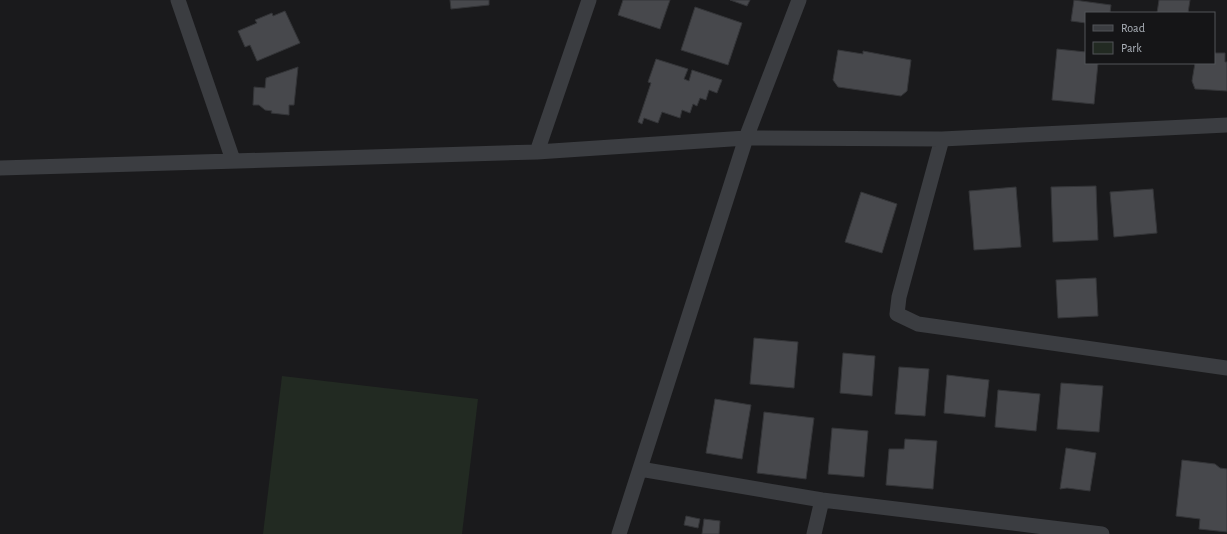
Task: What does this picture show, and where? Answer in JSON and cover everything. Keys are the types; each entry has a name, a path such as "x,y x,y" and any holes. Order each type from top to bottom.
{"street":[{"path":"178,0 233,160"},
{"path":"537,152 589,0"},
{"path":"619,534 746,138 799,0"},
{"path":"0,168 537,152 746,138 942,139 1227,125"},
{"path":"942,139 899,297 897,314 918,324 1227,368"},
{"path":"640,469 822,500 1102,534"},
{"path":"814,534 822,500"}],"green space":[{"path":"282,376 478,399 462,534 263,534"}],"building":[{"path":"450,0 489,0 489,5 451,9"},
{"path":"623,0 670,0 660,29 618,15"},
{"path":"730,0 750,0 747,6"},
{"path":"1074,0 1111,5 1110,12 1085,12 1085,23 1071,21"},
{"path":"1159,0 1190,0 1188,12 1157,12"},
{"path":"695,7 742,23 728,65 681,50"},
{"path":"285,11 300,43 257,61 250,45 245,47 238,31 257,23 255,20 272,13 273,16"},
{"path":"1057,49 1085,52 1085,64 1098,64 1094,104 1052,100"},
{"path":"838,50 863,54 863,51 911,60 907,91 901,96 838,87 833,80"},
{"path":"1215,53 1225,53 1225,62 1227,62 1227,91 1195,89 1192,81 1195,64 1215,64"},
{"path":"656,59 688,69 684,79 689,81 692,70 722,80 717,93 709,90 706,100 700,98 697,106 693,104 690,113 682,110 680,118 662,112 658,123 644,118 642,124 638,122 651,83 648,82"},
{"path":"298,67 294,105 289,105 289,115 271,113 272,111 265,110 259,105 253,105 254,87 265,88 266,78"},
{"path":"1096,186 1098,240 1053,242 1051,187"},
{"path":"1016,187 1021,247 974,250 969,191"},
{"path":"1153,189 1157,233 1114,237 1110,192"},
{"path":"861,192 897,204 882,253 845,242"},
{"path":"1096,278 1098,316 1058,318 1056,280"},
{"path":"754,338 798,342 794,388 750,384"},
{"path":"843,353 875,356 872,396 840,393"},
{"path":"899,367 929,369 925,416 895,414"},
{"path":"947,375 989,380 985,417 944,413"},
{"path":"1061,383 1103,386 1099,432 1057,429"},
{"path":"998,390 1040,394 1036,431 995,427"},
{"path":"715,399 751,405 742,459 706,453"},
{"path":"764,412 814,418 806,479 757,473"},
{"path":"832,428 868,431 864,477 828,474"},
{"path":"905,439 937,441 933,489 886,485 889,449 904,449"},
{"path":"1066,448 1096,453 1090,491 1067,488 1060,489"},
{"path":"1182,460 1215,464 1220,468 1227,469 1227,532 1199,529 1200,519 1176,516"},
{"path":"686,516 700,519 698,528 684,525"},
{"path":"704,519 720,521 719,534 702,534"}]}
